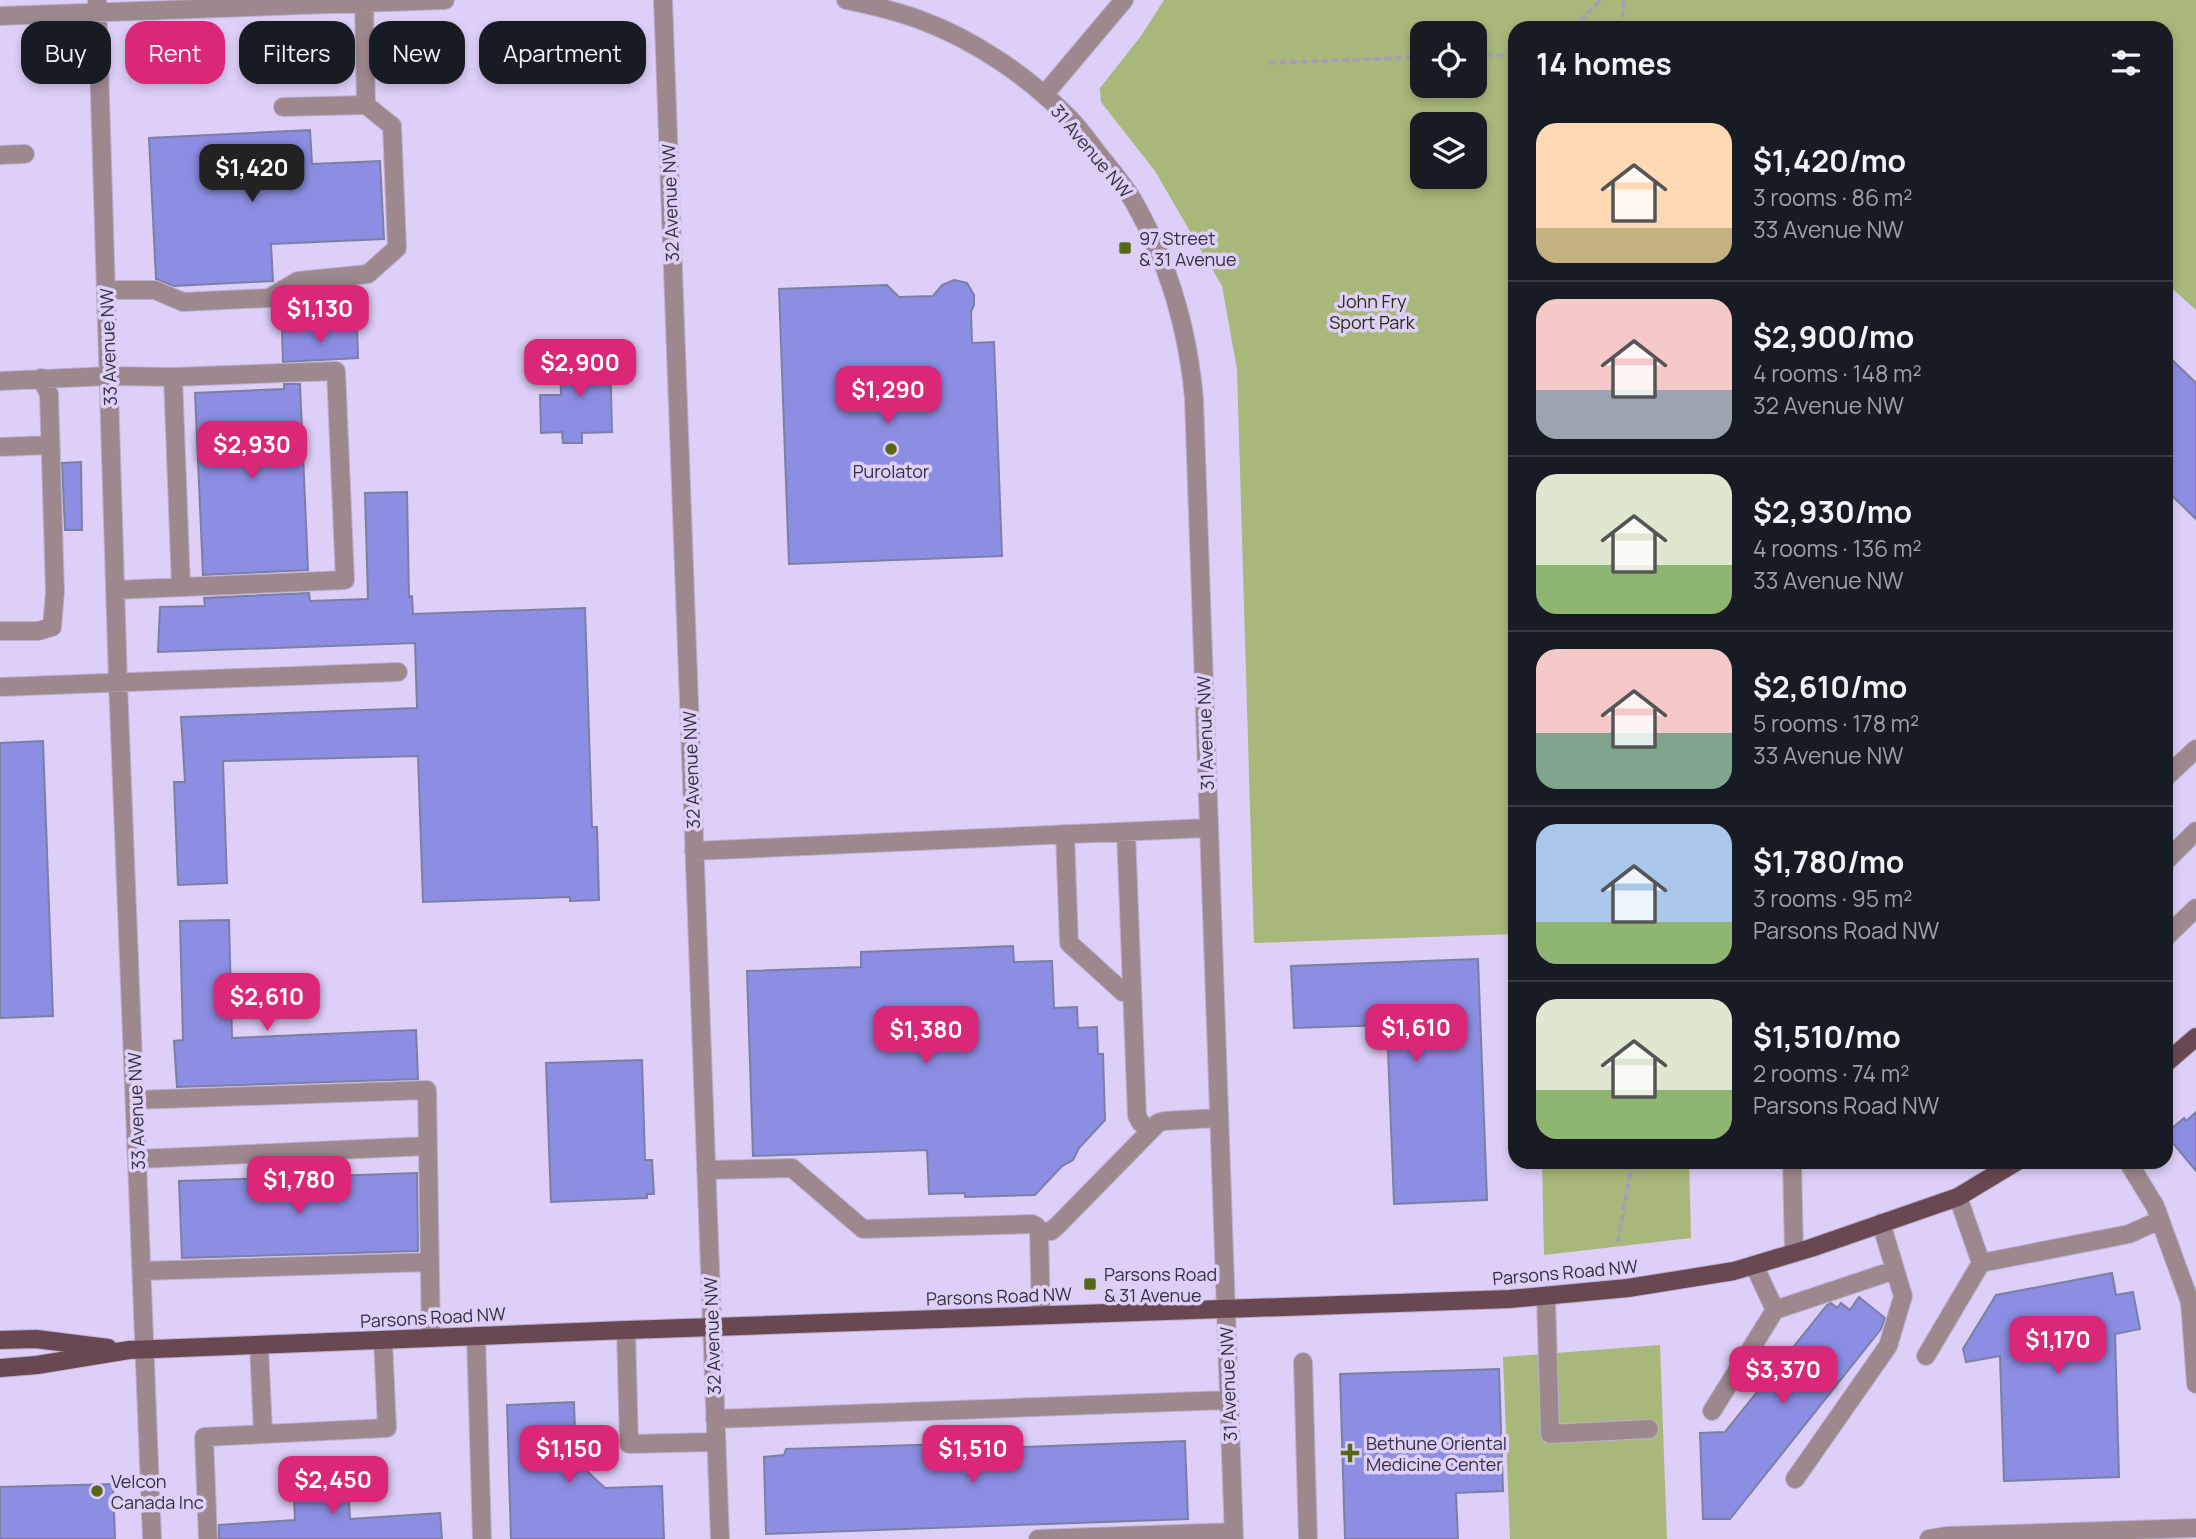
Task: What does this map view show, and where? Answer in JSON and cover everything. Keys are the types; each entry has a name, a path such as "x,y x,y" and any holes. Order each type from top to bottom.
{"main road":[{"path":"2173,1057 2196,1038"},
{"name":"Parsons Road NW","path":"0,1368 137,1350 1546,1297 1680,1281 1734,1271 1958,1196 2004,1169"},
{"name":"Parsons Road NW","path":"0,1340 36,1339 137,1350"}],"street":[{"path":"0,16 98,6 445,0"},
{"name":"32 Avenue NW","path":"663,0 720,1539"},
{"path":"846,0 920,20 961,39 1002,64 1044,95"},
{"name":"31 Avenue NW","path":"1124,0 1044,95 1078,128 1133,200 1162,263 1184,327 1191,361 1234,1536"},
{"path":"364,2 366,105"},
{"name":"33 Avenue NW","path":"98,6 118,683 142,1271 137,1350 152,1539"},
{"path":"106,290 155,290 183,302 269,298 298,281 369,274 397,248 392,126 366,105 283,107"},
{"path":"0,155 25,153"},
{"path":"0,381 336,371 345,580 115,590"},
{"path":"173,377 181,587"},
{"path":"0,631 38,631 52,626 55,592 49,394 41,378"},
{"path":"0,447 50,445"},
{"path":"0,687 398,672"},
{"path":"2173,770 2196,749"},
{"path":"694,850 1208,828"},
{"path":"2173,854 2196,831"},
{"path":"1126,832 1137,1116 1150,1130"},
{"path":"1065,834 1069,943 1123,992 1132,993"},
{"path":"2173,930 2196,908"},
{"path":"135,1100 428,1090 430,1338"},
{"path":"1039,1232 1051,1231 1058,1226 1150,1130 1164,1121 1218,1118"},
{"path":"138,1159 428,1146"},
{"path":"1792,1169 1794,1253"},
{"path":"2133,1169 2160,1220 2193,1301 2196,1384"},
{"path":"706,1170 796,1170 863,1229 1026,1223 1036,1226 1039,1232 1041,1315"},
{"path":"1958,1196 1981,1263"},
{"path":"1926,1356 1981,1263 2129,1234 2160,1220"},
{"path":"1795,1479 1888,1346 1903,1296 1881,1223"},
{"path":"142,1271 430,1262"},
{"path":"1754,1265 1775,1310"},
{"path":"1712,1411 1775,1310 1895,1270"},
{"path":"1546,1297 1550,1434 1648,1429"},
{"path":"626,1330 629,1444 716,1442"},
{"path":"475,1336 482,1539"},
{"path":"208,1539 204,1437 387,1428 383,1340"},
{"path":"259,1346 262,1433"},
{"path":"1304,1362 1308,1539"},
{"path":"715,1419 1228,1400"},
{"path":"1929,1539 1947,1536 2196,1528"},
{"path":"1038,1539 1234,1536"}],"path":[{"path":"1580,21 1601,0"},
{"path":"1622,21 1624,0"},
{"path":"1487,55 1508,54"},
{"path":"1269,63 1410,58"},
{"path":"1618,1242 1631,1169"}],"green space":[{"name":"John Fry Sport Park","path":"1164,0 2196,0 2196,310 2173,289 2173,21 1508,21 1508,934 1254,943 1237,369 1222,286 1155,171 1101,102 1100,88 1141,36"},
{"path":"1542,1169 1689,1169 1691,1238 1544,1255"},
{"path":"1660,1345 1667,1539 1510,1539 1503,1357"}],"building":[{"path":"310,130 312,164 380,161 384,239 271,244 273,281 174,286 156,279 149,138"},
{"name":"Purolator","path":"954,280 967,283 974,295 971,312 972,343 994,342 1002,556 789,564 779,289 887,285 899,297 933,296 942,285"},
{"path":"357,327 358,358 283,362 282,331"},
{"path":"610,355 612,432 582,433 582,443 563,443 562,432 541,433 540,395 561,395 560,356"},
{"path":"2173,361 2196,383 2196,519 2173,497"},
{"path":"284,384 300,384 308,570 203,575 195,393 284,389"},
{"path":"81,462 82,530 65,530 62,463"},
{"path":"407,492 409,597 412,596 413,614 585,608 592,827 597,827 599,900 570,901 570,897 423,902 418,756 223,761 227,883 178,885 174,782 185,782 181,717 417,708 415,643 158,652 160,607 205,606 204,598 309,593 310,601 368,599 365,493"},
{"path":"43,741 53,1016 0,1018 0,743"},
{"path":"229,920 232,1038 416,1030 418,1079 177,1087 174,1041 183,1040 180,921"},
{"path":"1013,946 1014,962 1052,961 1054,1008 1077,1007 1078,1028 1097,1027 1098,1054 1103,1054 1105,1120 1079,1148 1073,1160 1062,1166 1035,1195 965,1197 965,1193 929,1194 927,1150 753,1156 747,971 861,967 861,952"},
{"path":"1478,959 1487,1200 1394,1204 1387,1025 1294,1028 1291,966"},
{"path":"642,1060 645,1160 652,1160 654,1194 647,1194 647,1198 551,1202 546,1063"},
{"path":"2196,1112 2196,1171 2173,1143 2173,1127 2184,1118 2186,1121"},
{"path":"417,1173 418,1251 182,1258 179,1181"},
{"path":"2112,1273 2116,1295 2133,1292 2140,1329 2115,1334 2119,1477 2004,1481 2000,1356 1966,1362 1963,1349 1996,1295"},
{"path":"1859,1297 1885,1318 1881,1329 1730,1519 1703,1519 1700,1433 1725,1432 1827,1305 1831,1303 1837,1308 1841,1303 1850,1310"},
{"path":"1499,1369 1503,1491 1456,1493 1458,1539 1345,1539 1340,1374"},
{"path":"574,1402 576,1461 605,1488 662,1486 664,1539 511,1539 507,1405"},
{"path":"997,1428 998,1448 1185,1441 1188,1519 766,1534 764,1457 784,1455 786,1449 948,1444 948,1430"},
{"path":"347,1469 350,1519 440,1513 442,1539 219,1539 219,1525 295,1520 293,1472"},
{"path":"113,1484 115,1539 0,1539 0,1487"}],"place":[{"name":"97 Street & 31 Avenue","path":"1125,248"},
{"name":"Purolator","path":"891,449"},
{"name":"Parsons Road & 31 Avenue","path":"1090,1284"},
{"name":"Bethune Oriental Medicine Center","path":"1350,1453"},
{"name":"Velcon Canada Inc","path":"97,1491"}]}
